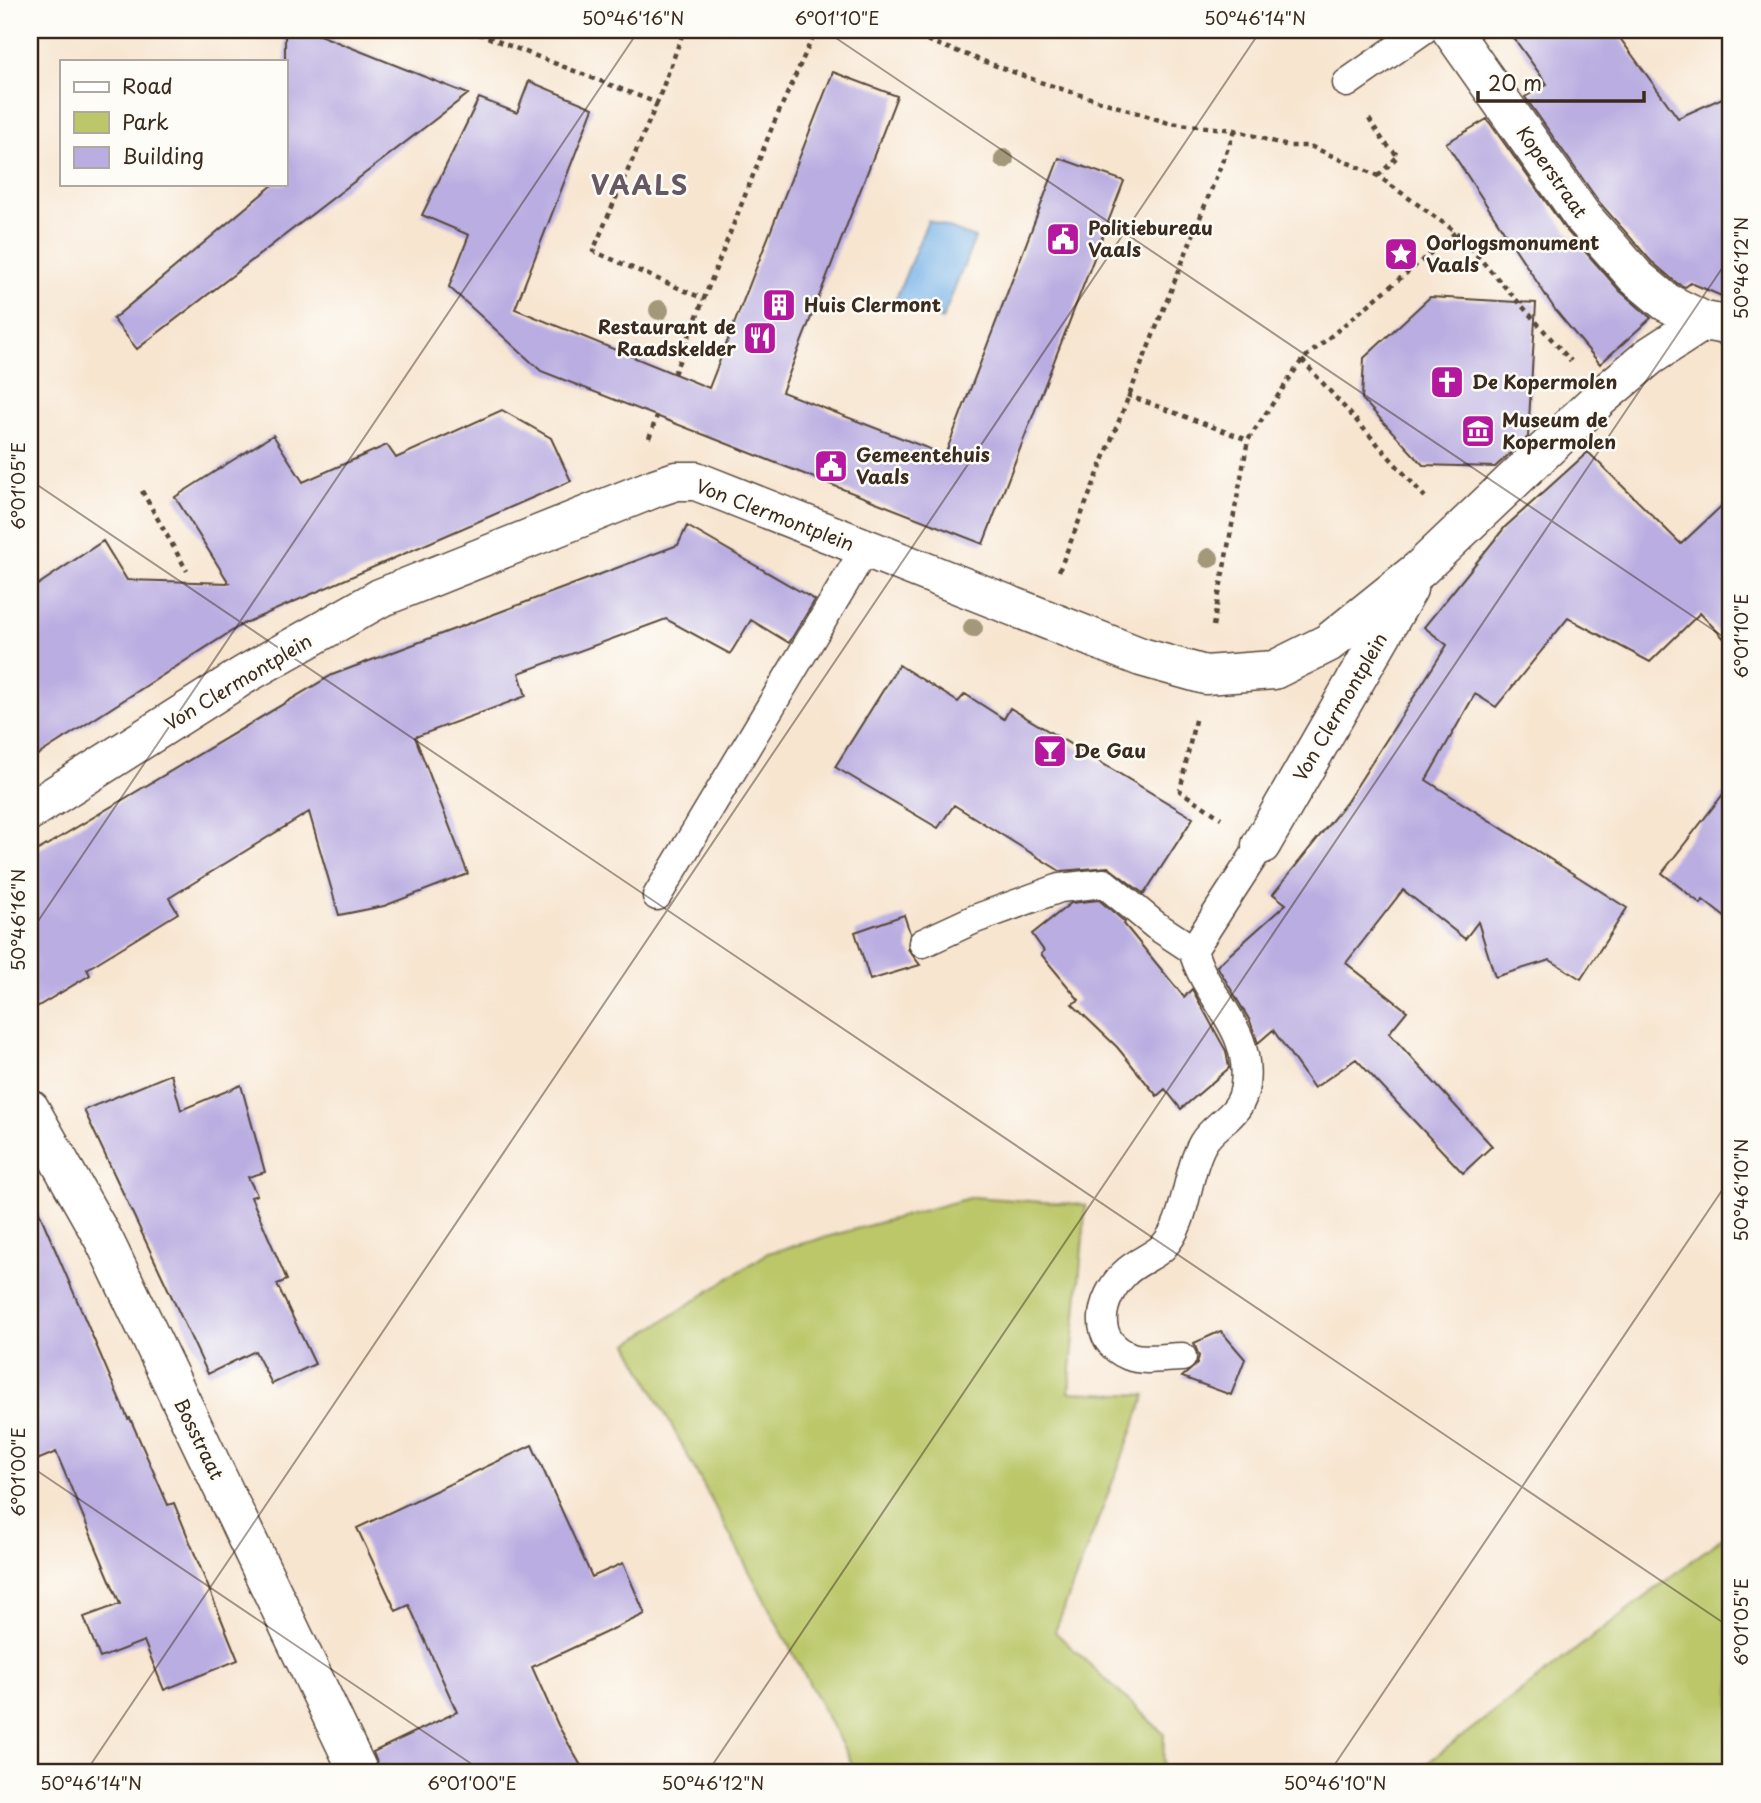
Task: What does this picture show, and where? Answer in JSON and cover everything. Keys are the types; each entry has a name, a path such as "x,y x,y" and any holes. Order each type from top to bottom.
{"street":[{"name":"Koperstraat","path":"1451,30 1582,216 1636,277 1666,302 1718,324"},
{"name":"Von Clermontplein","path":"30,811 244,675 380,598 665,485 696,481 1141,657 1205,675 1274,670 1328,643 1420,569 1601,397 1650,356 1718,324"},
{"name":"Von Clermontplein","path":"1261,845 1420,569"},
{"name":"Bosstraat","path":"30,1109 105,1242 359,1773"}],"lane":[{"path":"1347,83 1423,30"},
{"path":"657,896 864,549"},
{"path":"1193,950 1261,845"},
{"path":"923,943 975,919 1060,888 1104,883 1155,925 1193,950 1198,969 1229,1014 1247,1055 1245,1088 1231,1118 1204,1141 1188,1180 1176,1228 1162,1248 1123,1274 1105,1303 1101,1328 1110,1344 1131,1357 1182,1357"}],"path":[{"path":"469,30 657,103"},
{"path":"684,30 657,103 593,251 704,299"},
{"path":"674,374 773,125 816,30"},
{"path":"900,30 1043,83 1169,123 1235,130 1288,146 1310,146 1378,176 1456,232 1543,327 1601,397"},
{"path":"1347,83 1384,142 1398,156 1378,176"},
{"path":"1041,619 1127,395 1235,130"},
{"path":"1180,791 1205,675 1248,440 1302,360 1456,232"},
{"path":"1302,360 1456,532"},
{"path":"1127,395 1248,440"},
{"path":"142,491 187,570"}],"green space":[{"path":"973,1197 1086,1205 1069,1392 1146,1395 1055,1632 1164,1734 1163,1773 857,1773 628,1344 768,1253"},
{"path":"1731,1531 1731,1773 1414,1773"}],"water":[{"path":"928,220 975,238 942,320 895,301"}],"building":[{"path":"285,30 307,30 468,94 137,349 113,319 272,186 287,186"},
{"path":"1508,30 1614,30 1678,118 1731,94 1731,300 1691,283 1685,287 1678,284 1651,261 1599,202 1525,97 1547,84"},
{"name":"Huis Clermont","path":"833,72 897,96 782,392 945,455 1059,158 1124,181 983,544 541,371 449,287 469,235 422,215 479,98 517,113 529,81 593,108 515,309 709,388"},
{"path":"1487,119 1566,230 1620,291 1651,318 1600,364 1556,311 1446,143"},
{"name":"De Kopermolen","path":"1430,297 1536,303 1528,437 1495,467 1423,465 1362,399 1364,358"},
{"path":"502,410 551,438 571,481 243,624 30,760 30,590 103,541 127,580 229,583 175,497 233,460 273,435 303,482 387,445 396,458"},
{"path":"1588,452 1681,544 1731,497 1731,646 1700,613 1650,662 1568,618 1496,707 1475,694 1426,780 1627,908 1581,979 1550,960 1495,977 1478,922 1465,939 1403,890 1346,963 1407,1011 1389,1033 1492,1146 1463,1173 1356,1059 1314,1088 1273,1030 1258,1043 1250,1021 1217,966 1286,904 1273,894 1346,803 1447,645 1424,627 1505,527"},
{"path":"687,526 815,600 789,643 751,620 730,654 666,619 519,673 526,696 415,737 468,874 384,906 339,915 309,812 169,898 178,913 87,969 90,975 30,1011 30,855 332,675 678,545"},
{"path":"899,665 958,702 965,694 1004,719 1010,708 1193,818 1144,894 1108,867 1060,871 954,805 938,828 835,767"},
{"path":"1731,784 1731,922 1703,900 1701,904 1662,873"},
{"path":"1099,900 1125,922 1184,997 1192,989 1226,1051 1229,1068 1181,1109 1165,1089 1157,1096 1117,1047 1072,1004 1079,1000 1041,954 1044,951 1032,934 1071,903"},
{"path":"904,915 910,933 908,949 920,965 870,980 855,932"},
{"path":"171,1074 181,1110 241,1085 265,1172 248,1177 257,1195 251,1197 287,1280 277,1284 315,1364 272,1384 255,1351 208,1374 84,1110"},
{"path":"30,1191 128,1419 130,1418 168,1505 174,1503 238,1660 164,1690 144,1641 100,1658 84,1617 120,1604 56,1452 30,1463"},
{"path":"1221,1331 1245,1359 1231,1395 1182,1377 1197,1364 1199,1356 1194,1343"},
{"path":"532,1445 592,1577 623,1563 645,1614 532,1667 558,1725 585,1773 381,1773 373,1752 457,1712 409,1605 396,1611 357,1528"}],"place":[{"name":"Politiebureau Vaals","path":"1063,239"},
{"name":"Oorlogsmonument Vaals","path":"1401,254"},
{"name":"Huis Clermont","path":"779,305"},
{"name":"Restaurant de Raadskelder","path":"760,338"},
{"name":"De Kopermolen","path":"1447,382"},
{"name":"Museum de Kopermolen","path":"1478,431"},
{"name":"Gemeentehuis Vaals","path":"831,466"},
{"name":"De Gau","path":"1050,751"}],"district":[{"name":"VAALS","path":"640,186"}]}
